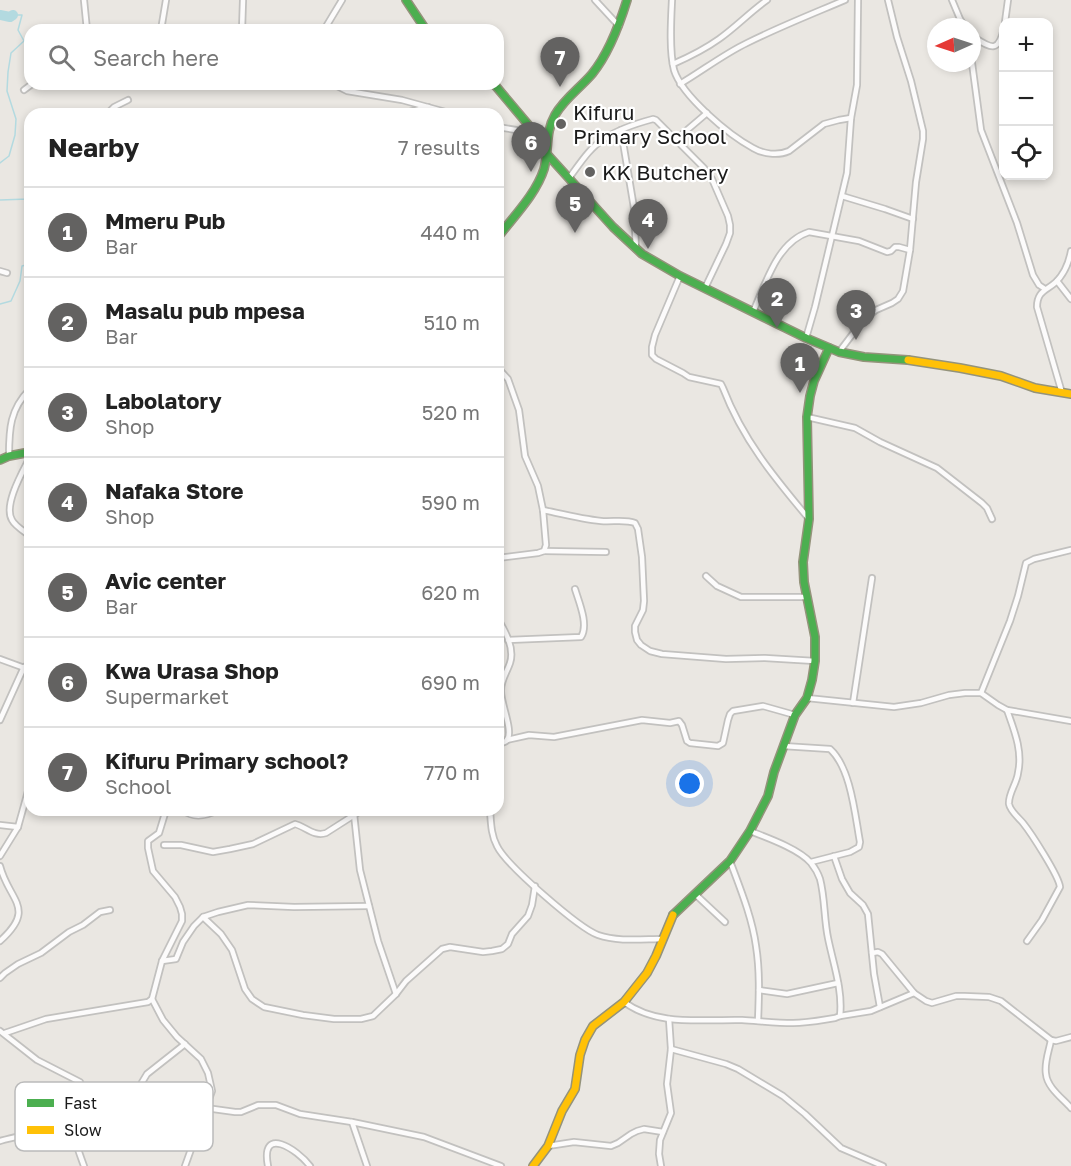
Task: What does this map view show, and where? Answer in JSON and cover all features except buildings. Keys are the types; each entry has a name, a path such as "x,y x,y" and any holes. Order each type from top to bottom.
{"street":[{"path":"84,0 86,24"},
{"path":"162,24 166,0"},
{"path":"242,24 243,0"},
{"path":"328,24 342,0"},
{"path":"406,0 422,24"},
{"path":"595,0 619,26"},
{"path":"504,229 541,176 550,125 555,114 594,71 607,51 619,26 627,0"},
{"path":"672,0 673,64 680,84 707,113 754,149 777,154 789,151 824,124 851,118"},
{"path":"673,64 718,39 767,0"},
{"path":"680,84 748,42 845,0"},
{"path":"806,338 847,173 851,118 857,85 858,0"},
{"path":"839,352 864,319 898,299 903,291 910,250 923,131 888,0"},
{"path":"952,0 960,18"},
{"path":"1006,18 1008,0"},
{"path":"981,41 989,46 999,43"},
{"path":"973,72 981,129 1017,223 1033,275 1039,285 1045,289"},
{"path":"345,90 402,100 432,108"},
{"path":"499,90 536,134 547,141"},
{"path":"113,108 128,100"},
{"path":"673,137 680,136 707,113"},
{"path":"569,178 603,139 621,130 652,119 656,120 704,168 712,179 728,216 730,233 705,288"},
{"path":"504,128 536,134"},
{"path":"621,130 634,208 636,249"},
{"path":"546,153 636,249 680,276 806,338 839,352 960,368 1001,376 1035,388 1071,394"},
{"path":"842,196 913,219"},
{"path":"753,312 783,251 796,238 809,232 859,241 887,252 895,247 910,250"},
{"path":"1062,393 1037,307 1038,298 1045,289 1057,281 1063,272 1071,251"},
{"path":"0,271 7,273"},
{"path":"680,276 655,335 652,355 689,377 721,384 736,419 763,462 809,519"},
{"path":"1057,281 1071,299"},
{"path":"533,1166 548,1146 562,1111 575,1089 580,1055 592,1026 624,1002 647,973 674,914 730,861 750,831 768,796 774,772 795,715 807,698 815,661 815,637 804,582 803,562 809,519 807,417 814,381 830,348"},
{"path":"504,375 512,388 519,410 525,456 538,486 543,510 546,545 544,551"},
{"path":"9,456 11,423 20,399 24,395"},
{"path":"807,417 855,428 937,468 982,503 992,519"},
{"path":"0,460 24,453"},
{"path":"24,470 9,506 12,520 24,531"},
{"path":"543,510 588,519 635,523 642,556 644,601 635,626 635,636 641,645 650,651 726,659 765,658 815,661"},
{"path":"981,693 1010,621 1026,563 1071,550"},
{"path":"504,557 538,554 544,551 606,552"},
{"path":"706,576 717,586 741,597 807,597"},
{"path":"853,703 872,578"},
{"path":"508,640 584,635 584,622 575,589"},
{"path":"504,632 511,657 504,679"},
{"path":"0,659 24,668"},
{"path":"0,720 24,675"},
{"path":"807,698 894,707 921,703 949,695 981,693 1007,710 1071,721"},
{"path":"504,742 529,735 555,737 642,720 670,723 679,721 690,743 720,746 733,711 763,706 795,715"},
{"path":"504,709 508,727 507,740"},
{"path":"1007,710 1016,735 1020,764 1009,804 1060,882 1060,887 1042,920 1027,940"},
{"path":"783,746 830,749 840,763 846,778 860,842 859,847 811,862"},
{"path":"0,856 18,827 24,806"},
{"path":"164,816 159,833 148,841 148,848 153,871 175,897 180,907 182,921 162,961 152,999 163,1020 201,1059 210,1082"},
{"path":"164,844 213,852 253,844 295,824 315,834 326,833 351,816"},
{"path":"354,816 360,870 378,942 396,994"},
{"path":"491,816 493,835 498,849 508,861 586,929 608,938 663,939"},
{"path":"0,825 18,827"},
{"path":"750,831 800,854 817,870 838,983 840,1016"},
{"path":"834,856 850,893 863,905 868,914 880,1007"},
{"path":"730,861 756,944 759,990 758,1021"},
{"path":"0,866 18,904 19,915 16,925 0,941"},
{"path":"203,917 221,934 232,950 245,989 252,999 264,1007 334,1019 361,1019 373,1016 406,981 442,949 450,947 483,952 502,949 528,916 535,886"},
{"path":"695,894 725,922"},
{"path":"162,961 176,959 188,934 203,917 218,912 248,905 369,906"},
{"path":"0,978 4,973 41,953 100,912 110,910"},
{"path":"872,953 882,954 914,993 926,1001 932,1003 956,996 995,998 1051,1040 1071,1037"},
{"path":"759,990 787,994 838,983"},
{"path":"624,1002 648,1015 669,1019 796,1023 871,1011 914,993"},
{"path":"2,1032 46,1019 148,1002 152,999"},
{"path":"661,1166 660,1140 670,1113 667,1084 671,1048 669,1019"},
{"path":"2,1032 37,1060 80,1082"},
{"path":"1051,1040 1046,1067 1048,1082 1071,1108"},
{"path":"142,1082 147,1074 185,1044"},
{"path":"671,1048 738,1069 783,1096 841,1148 883,1166"},
{"path":"213,1109 235,1112 258,1105 276,1105 300,1114 424,1137 501,1166"},
{"path":"352,1122 367,1166"},
{"path":"548,1146 574,1142 611,1146 644,1129 663,1132"},
{"path":"0,1141 15,1137"},
{"path":"268,1166 267,1149 278,1143 296,1151 310,1166"},
{"path":"79,1151 84,1166"},
{"path":"185,1166 190,1151"}],"waterway":[{"path":"0,15 10,17 13,15"},
{"path":"0,163 9,156 15,135 16,119 7,91 11,53 24,41 18,30 22,15 13,15"},
{"path":"0,200 24,199"},
{"path":"0,304 11,301 24,266"}],"traffic: fast":[{"path":"406,0 422,24"},
{"path":"504,229 536,187 544,169 548,135 555,115 567,99 592,74 604,57 627,0"},
{"path":"499,90 536,134 547,141"},
{"path":"546,153 613,227 642,254 680,276 839,352 864,357 908,360"},
{"path":"673,915 730,861 750,831 768,796 774,772 795,715 807,698 812,680 815,637 804,582 803,562 809,519 807,417 814,381 829,348"},
{"path":"0,460 24,453"}],"traffic: slow":[{"path":"908,360 1001,376 1035,388 1071,394"},
{"path":"533,1166 548,1146 562,1111 575,1089 580,1055 585,1040 593,1026 624,1002 647,973 673,915"}],"place":[{"name":"Kifuru Primary school?","path":"560,87"},
{"name":"Kifuru Primary School","path":"561,124"},
{"name":"Kwa Urasa Shop","path":"531,172"},
{"name":"KK Butchery","path":"590,172"},
{"name":"Avic center","path":"575,233"},
{"name":"Nafaka Store","path":"648,249"},
{"name":"Masalu pub mpesa","path":"777,328"},
{"name":"Labolatory","path":"856,340"},
{"name":"Mmeru Pub","path":"800,393"}]}
